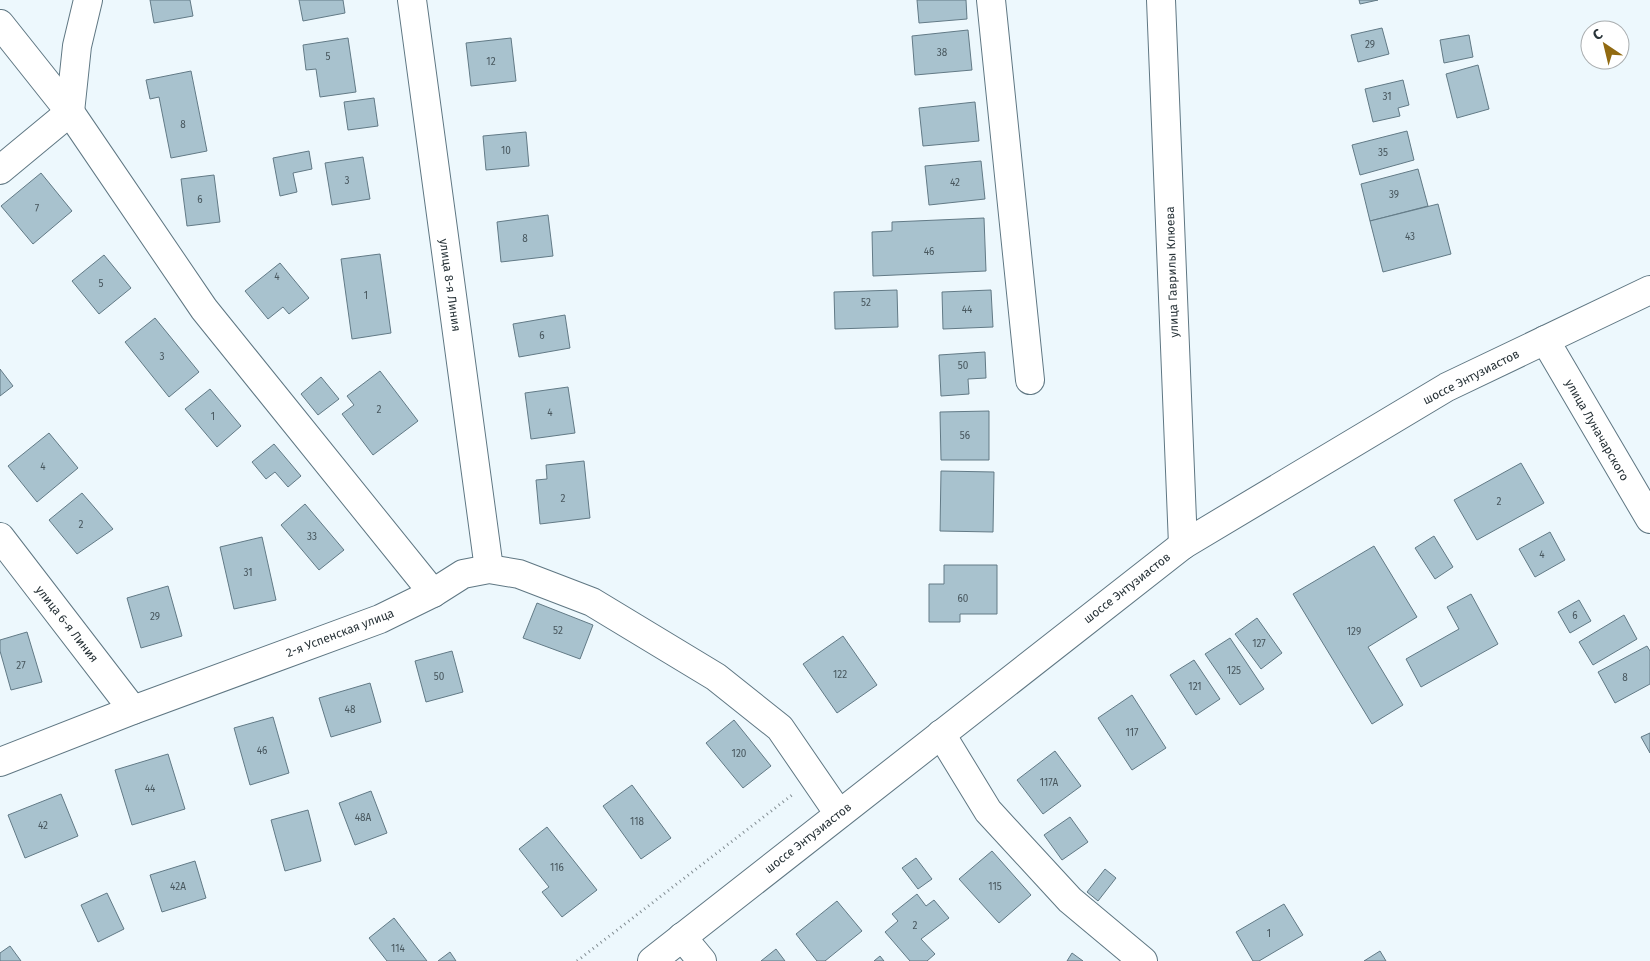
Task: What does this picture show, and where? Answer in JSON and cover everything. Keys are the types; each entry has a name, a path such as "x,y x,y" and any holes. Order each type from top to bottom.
{"street":[{"path":"0,170 70,112 77,46 88,0"},
{"name":"улица 8-я Линия","path":"412,0 489,570"},
{"path":"991,0 1030,380"},
{"name":"улица Гаврилы Клюева","path":"1161,0 1183,544"},
{"path":"0,24 70,112 204,309 433,593"},
{"name":"шоссе Энтузиастов","path":"652,961 1183,544 1447,387 1650,290"},
{"name":"улица Луначарского","path":"1545,340 1650,520"},
{"name":"улица 6-я Линия","path":"0,537 133,710"},
{"name":"2-я Успенская улица","path":"0,762 133,710 380,619 433,593 463,574 489,570 519,574 592,602 716,677 780,728 839,814"},
{"path":"941,734 988,811 1070,900 1143,961"},
{"path":"682,936 702,961"}],"path":[{"path":"577,961 815,778"}],"building":[{"path":"150,0 190,0 193,16 154,23"},
{"path":"299,0 343,0 345,13 303,21"},
{"path":"917,0 966,0 967,19 919,23"},
{"path":"1359,0 1378,0 1360,4"},
{"path":"1382,28 1389,54 1358,62 1351,35"},
{"path":"968,30 972,70 915,75 912,36"},
{"path":"1469,35 1473,57 1444,63 1440,40"},
{"path":"348,38 356,92 320,97 316,69 306,70 303,45"},
{"path":"511,38 516,81 471,86 466,43"},
{"path":"1478,65 1489,109 1457,118 1446,74"},
{"path":"191,71 207,151 171,158 159,97 150,99 146,80"},
{"path":"1403,80 1409,105 1398,108 1400,116 1373,122 1365,89"},
{"path":"374,98 378,126 348,130 344,102"},
{"path":"975,102 979,141 923,146 919,108"},
{"path":"1407,131 1414,160 1360,175 1352,145"},
{"path":"526,132 529,166 486,170 483,136"},
{"path":"309,151 312,169 293,173 297,192 280,196 273,158"},
{"path":"363,157 370,199 332,205 325,163"},
{"path":"981,161 985,199 929,205 925,166"},
{"path":"1418,169 1428,206 1370,221 1361,184"},
{"path":"41,173 72,211 33,244 1,206"},
{"path":"214,175 220,222 187,226 181,179"},
{"path":"1438,204 1451,254 1383,272 1370,221"},
{"path":"548,215 553,256 501,262 497,222"},
{"path":"984,218 986,271 873,276 872,232 892,231 892,222"},
{"path":"380,254 391,333 352,339 341,259"},
{"path":"104,255 131,288 99,314 72,281"},
{"path":"280,263 309,298 289,314 283,307 268,319 245,291"},
{"path":"897,290 898,327 835,329 834,292"},
{"path":"991,290 993,327 943,329 942,292"},
{"path":"565,315 570,348 519,357 513,324"},
{"path":"155,318 199,372 169,397 125,342"},
{"path":"985,352 986,378 968,379 969,394 941,396 939,355"},
{"path":"0,369 13,386 0,396"},
{"path":"380,371 418,421 373,455 342,414 354,405 347,396"},
{"path":"321,377 339,399 318,415 301,394"},
{"path":"568,387 575,433 531,439 525,393"},
{"path":"210,389 241,426 217,447 185,409"},
{"path":"989,411 989,460 941,460 940,412"},
{"path":"49,433 78,468 37,502 8,466"},
{"path":"274,444 301,476 288,487 275,472 266,479 252,462"},
{"path":"584,461 590,518 540,524 536,480 547,479 546,465"},
{"path":"1521,463 1544,503 1477,540 1454,500"},
{"path":"941,471 994,472 993,532 940,531"},
{"path":"82,493 113,529 77,554 49,520"},
{"path":"305,504 344,550 319,570 281,525"},
{"path":"1550,532 1565,560 1535,577 1519,549"},
{"path":"1434,536 1453,567 1435,579 1415,548"},
{"path":"262,537 276,600 234,609 220,547"},
{"path":"1374,546 1417,617 1368,647 1403,705 1372,724 1293,594"},
{"path":"944,565 997,565 997,614 960,614 960,622 929,622 929,584 944,584"},
{"path":"168,586 182,636 141,648 127,598"},
{"path":"1471,594 1498,644 1421,687 1406,659 1459,629 1447,607"},
{"path":"1579,600 1591,621 1570,633 1558,612"},
{"path":"537,603 593,625 580,659 523,638"},
{"path":"1624,615 1637,639 1593,665 1579,642"},
{"path":"1257,618 1282,653 1261,669 1235,634"},
{"path":"27,632 42,682 11,690 0,651 0,640"},
{"path":"843,636 877,685 837,713 803,664"},
{"path":"1230,638 1264,689 1240,705 1205,654"},
{"path":"1647,646 1650,651 1650,684 1615,703 1598,672"},
{"path":"452,651 463,692 426,702 415,661"},
{"path":"1194,660 1220,699 1196,715 1170,675"},
{"path":"370,683 381,722 331,737 319,698"},
{"path":"1132,695 1166,748 1132,770 1098,718"},
{"path":"273,717 289,773 250,785 234,728"},
{"path":"734,720 771,766 743,788 706,743"},
{"path":"1650,733 1650,753 1641,737"},
{"path":"1055,751 1081,786 1043,814 1017,780"},
{"path":"168,754 185,809 132,825 115,770"},
{"path":"632,785 671,838 641,859 603,806"},
{"path":"371,791 387,833 355,845 339,803"},
{"path":"61,794 78,836 25,858 8,815"},
{"path":"308,810 321,861 285,871 271,820"},
{"path":"1070,817 1088,842 1062,860 1044,835"},
{"path":"547,827 597,890 562,917 542,892 549,887 519,849"},
{"path":"992,851 1031,895 999,923 959,879"},
{"path":"916,858 932,879 918,889 902,868"},
{"path":"195,861 206,898 162,912 150,875"},
{"path":"1105,869 1116,878 1098,901 1087,892"},
{"path":"107,893 124,929 98,942 81,905"},
{"path":"917,894 926,906 934,900 949,918 921,939 935,954 927,961 910,961 885,932 898,921 892,914"},
{"path":"837,901 862,931 825,961 817,961 796,934"},
{"path":"1284,904 1303,935 1259,961 1253,961 1236,932"},
{"path":"394,918 427,961 387,961 369,938"},
{"path":"10,946 21,961 0,961 0,953"},
{"path":"776,949 785,961 761,961"},
{"path":"1380,951 1386,961 1364,961"},
{"path":"450,952 456,961 438,961"},
{"path":"1072,953 1083,961 1067,961"},
{"path":"880,956 884,961 874,961"}]}
